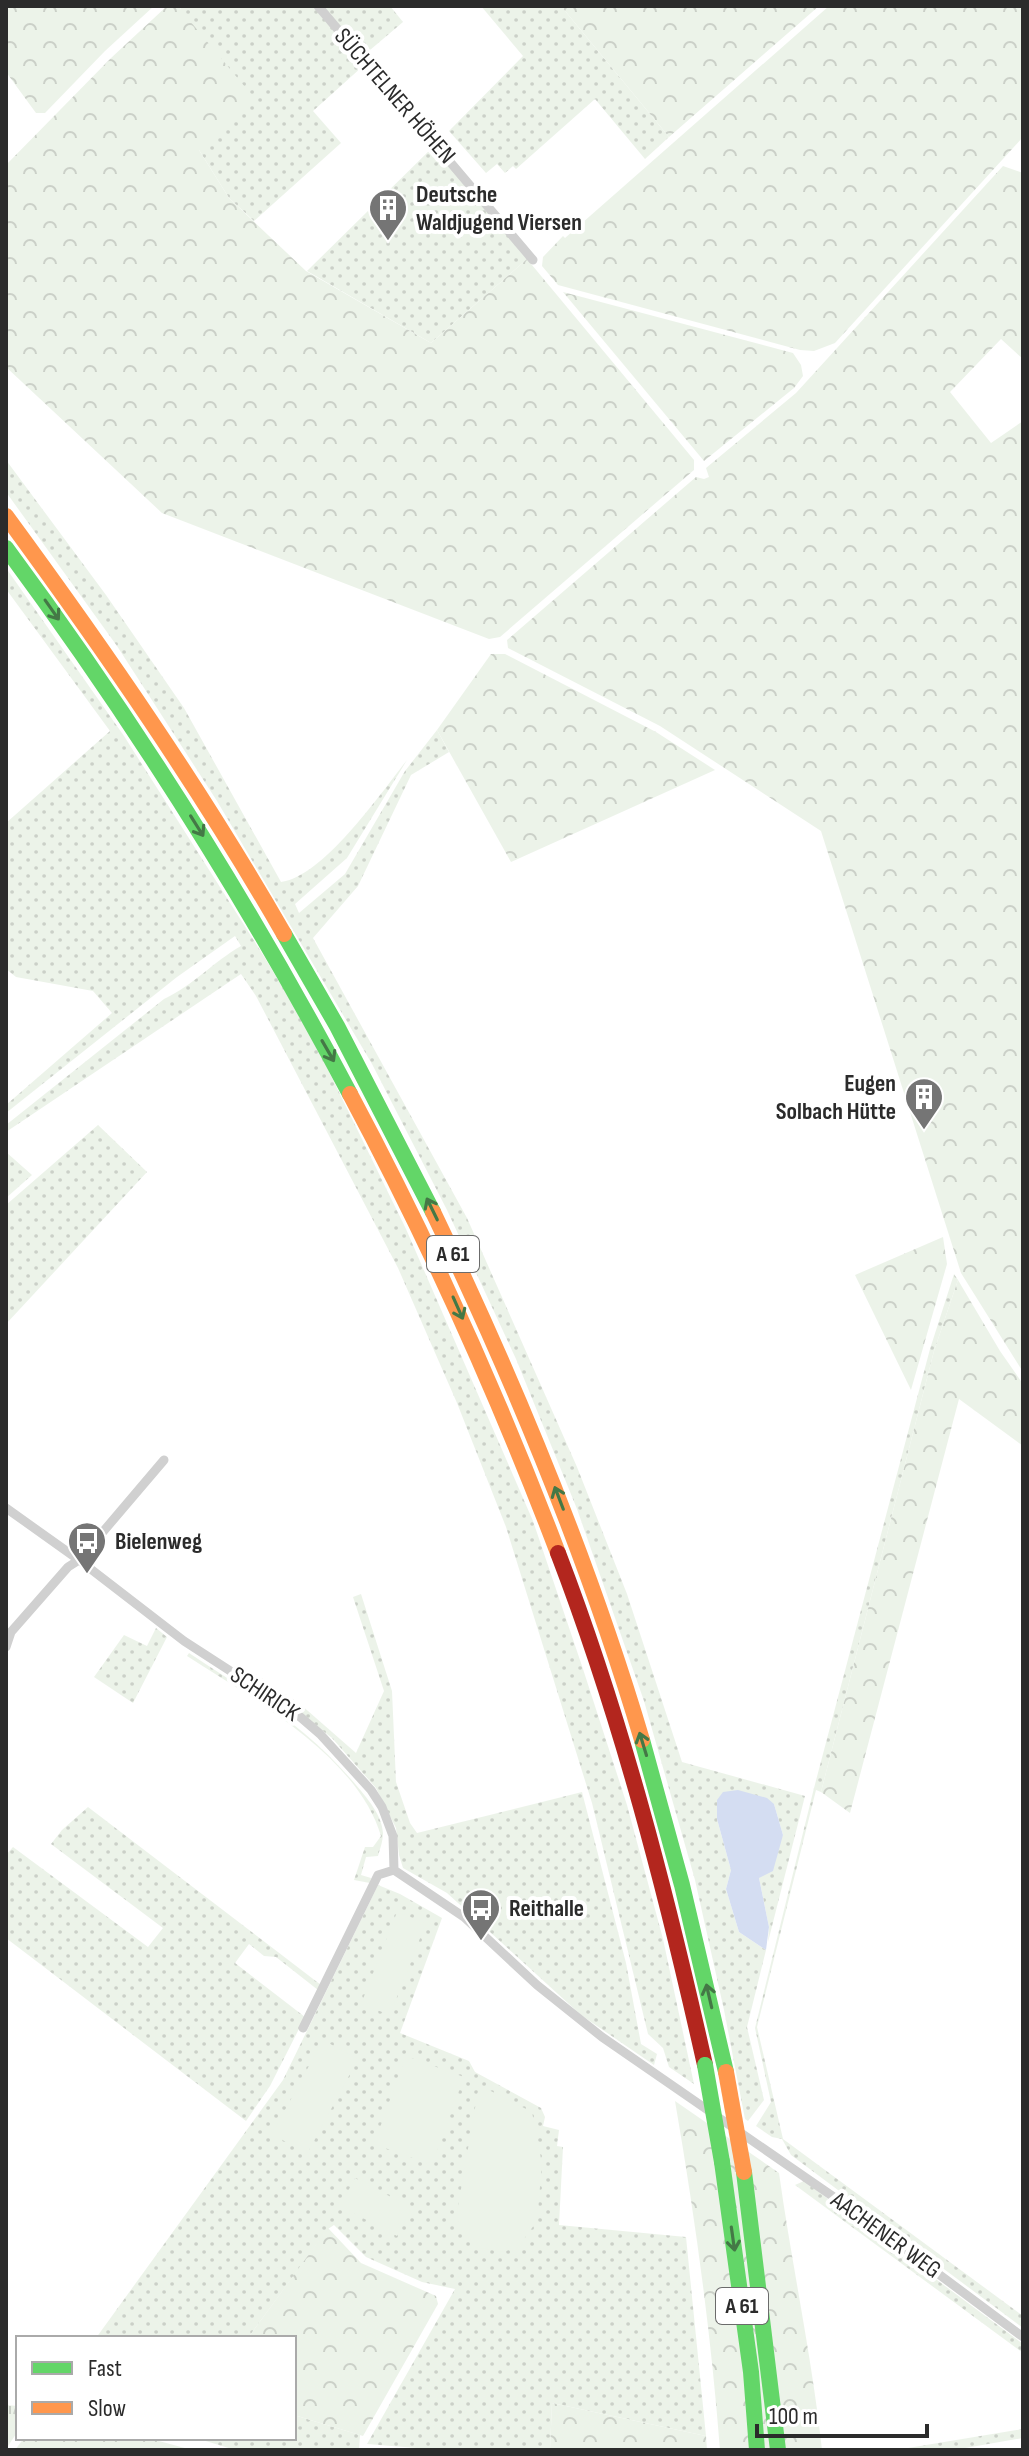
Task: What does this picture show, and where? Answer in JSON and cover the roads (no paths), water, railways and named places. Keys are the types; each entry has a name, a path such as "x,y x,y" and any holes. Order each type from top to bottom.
{"highway":[{"name":"A 61","path":"6,516 115,667 202,797 357,1062 475,1300 553,1482 623,1679 689,1906 726,2072 744,2172 778,2450"},
{"name":"A 61","path":"6,548 95,671 168,781 233,885 340,1072 398,1182 458,1308 534,1488 605,1685 669,1908 705,2065 722,2162 751,2372 757,2450"}],"street":[{"name":"SÜCHTELNER HÖHEN","path":"318,6 533,260"},
{"path":"6,1647 11,1632 68,1567 79,1560 164,1460"},
{"name":"SCHIRICK","path":"6,1508 184,1641 298,1715 320,1734 371,1790 382,1807 393,1836 394,1870"},
{"path":"303,2028 378,1875 394,1870"},
{"name":"AACHENER WEG","path":"394,1870 464,1917 537,1985 602,2037 854,2211 1023,2337"}],"water":[{"path":"738,1790 767,1798 774,1804 783,1835 773,1871 759,1878 769,1927 766,1950 739,1932 726,1889 731,1870 717,1819 717,1800 723,1792"}],"place":[{"name":"Deutsche Waldjugend Viersen","path":"388,242"},
{"name":"Eugen Solbach Hütte","path":"924,1131"},
{"name":"Bielenweg","path":"87,1575"},
{"name":"Reithalle","path":"481,1942"}]}
